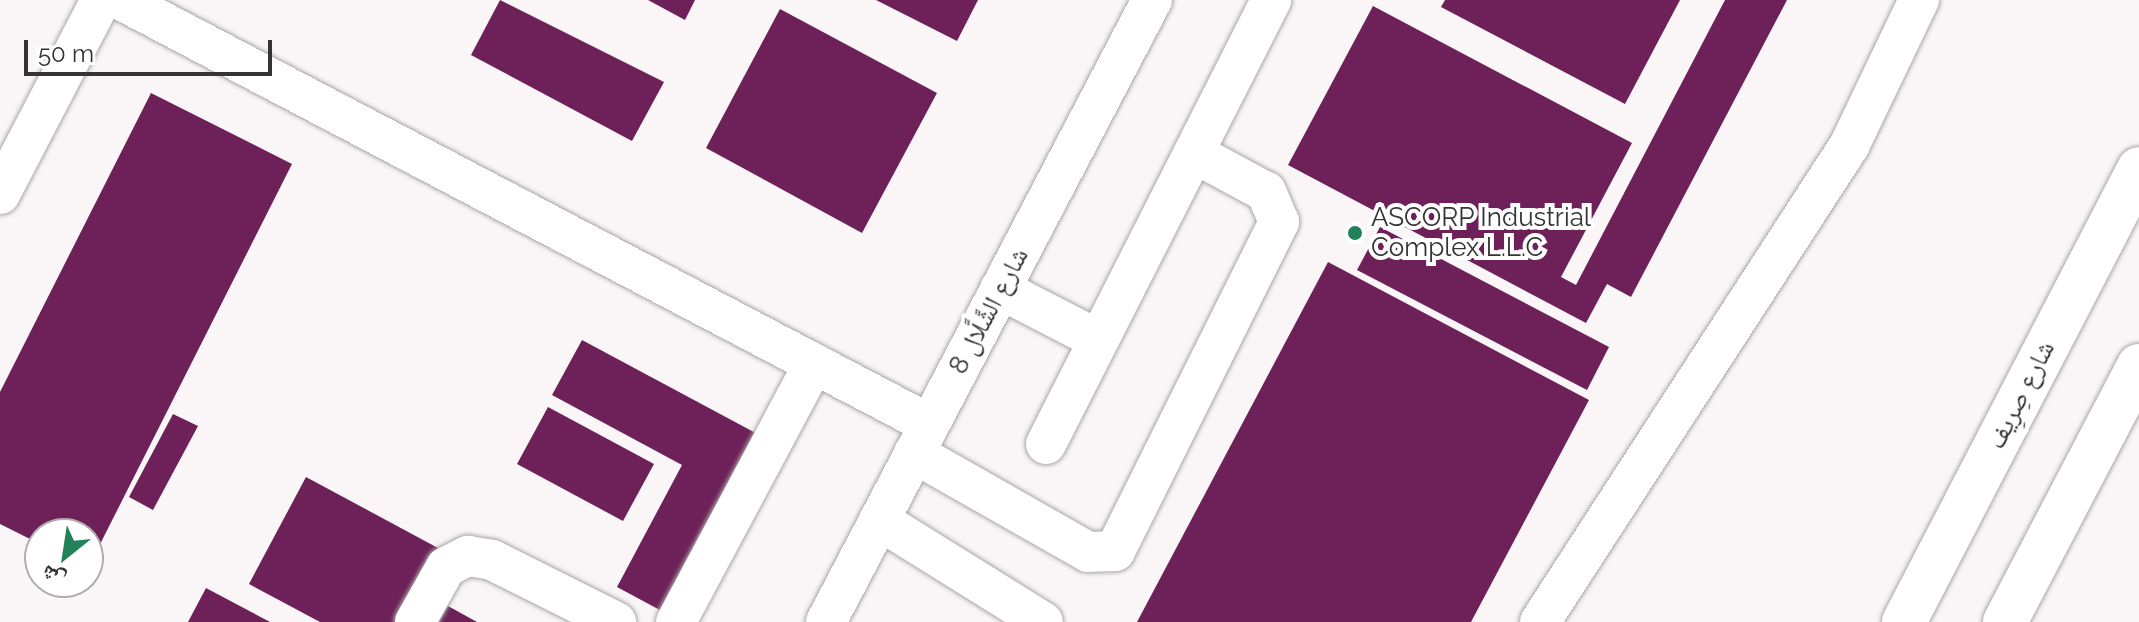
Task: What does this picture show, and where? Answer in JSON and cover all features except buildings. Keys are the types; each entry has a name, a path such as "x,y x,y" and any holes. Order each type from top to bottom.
{"main road":[{"name":"شارع صِرِيف","path":"1904,622 2139,169"},
{"path":"2005,622 2129,401 2139,366"}],"street":[{"path":"0,194 101,0"},
{"path":"121,0 814,364 1088,552 1115,551 1279,222 1266,192 1194,153"},
{"name":"شارع الشَّلَّال 8","path":"826,622 1152,0"},
{"path":"1046,444 1271,0"},
{"path":"1540,622 1849,146 1919,0"},
{"path":"1000,289 1099,340"},
{"path":"676,622 814,364"},
{"path":"879,520 1043,622"},
{"path":"415,622 446,567 468,556 492,560 616,622"}],"place":[{"name":"ASCORP Industrial Complex L.L.C","path":"1355,233"}]}
